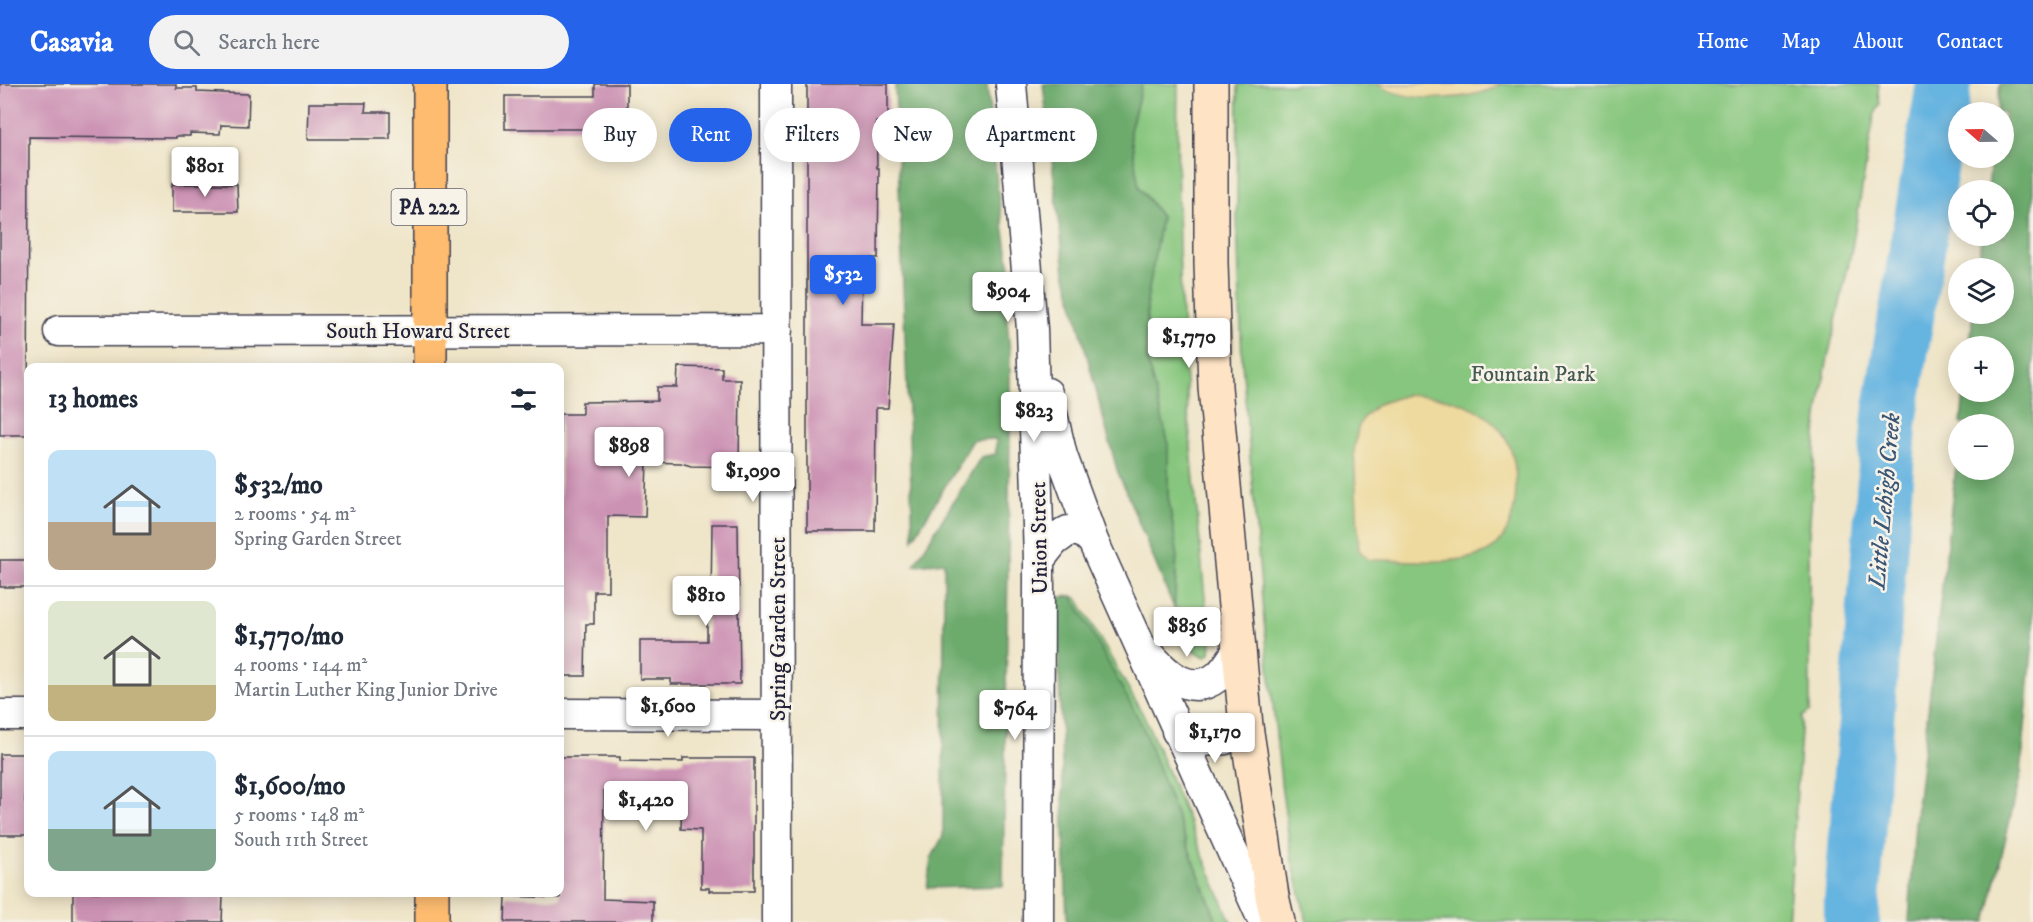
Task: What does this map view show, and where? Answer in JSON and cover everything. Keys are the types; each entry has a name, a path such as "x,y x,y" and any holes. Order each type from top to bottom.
{"main road":[{"name":"PA 222","path":"429,363 430,84"},
{"path":"1211,84 1211,263 1215,387 1246,726 1278,922"},
{"path":"432,897 432,922"}],"street":[{"name":"Spring Garden Street","path":"776,84 777,922"},
{"name":"Union Street","path":"1011,84 1016,166 1032,329 1039,560 1038,922"},
{"path":"1032,329 1062,456 1093,541 1263,922"},
{"name":"South Howard Street","path":"59,331 777,330"},
{"path":"1039,560 1054,541 1068,531 1082,531 1093,541"},
{"path":"1139,643 1164,671 1181,683 1202,685 1218,676 1238,650"},
{"path":"564,714 777,715"},
{"path":"0,716 24,715"},
{"path":"1177,731 1203,741 1225,740 1246,726"}],"green space":[{"path":"895,84 987,84 989,108 965,108 965,162 995,162 1016,307 1006,309 1010,353 1010,437 1003,886 927,888 931,859 943,836 944,562 914,565 981,457 996,454 996,439 973,440 913,539 898,162 953,162 953,108 896,108"},
{"path":"1043,84 1142,84 1130,131 1139,187 1161,217 1147,301 1147,360 1168,441 1168,496 1177,551 1174,608 1117,470 1065,272 1052,162 1097,162 1097,108 1046,108"},
{"path":"1142,84 1178,84 1181,303 1193,467 1211,643 1210,653 1205,657 1192,649 1174,622 1177,551 1168,496 1167,441 1147,360 1147,301 1161,217 1139,187 1130,131"},
{"name":"Fountain Park","path":"1238,84 1879,84 1880,104 1874,116 1852,248 1826,367 1817,423 1809,534 1810,711 1802,717 1788,922 1307,922 1292,860 1282,791 1263,611 1242,362 1237,215"},
{"path":"2000,84 2033,84 2033,637 2021,773 1986,922 1909,922 1915,824 1954,480 2014,480 2014,414 1962,414 1963,402 2014,402 2014,336 1971,336 1972,324 2014,324 2014,258 1980,258 1981,246 2014,246 2014,180 1989,180 1990,168 2014,168 2014,102 1998,102"},
{"path":"1072,596 1077,598 1145,718 1231,922 1217,922 1141,723"},
{"path":"1072,596 1141,723 1217,922 1067,922 1057,607 1060,597"}],"sand":[{"path":"1377,84 1502,84 1489,90 1456,97 1421,98 1405,95"},
{"path":"1406,395 1433,396 1473,408 1495,424 1504,435 1514,463 1515,498 1507,531 1487,552 1475,557 1430,561 1369,560 1359,550 1354,451 1358,428 1364,417 1378,404"}],"building":[{"path":"0,84 176,84 176,88 197,88 197,92 249,94 248,126 221,125 220,134 190,133 190,136 176,136 176,138 29,137 28,363 24,363 24,435 0,435"},
{"path":"595,84 627,84 627,108 582,108 582,129 505,129 505,96 595,96"},
{"path":"807,84 888,84 888,108 872,108 872,162 877,162 877,168 879,168 878,258 871,258 871,271 862,271 861,324 894,324 888,408 876,408 875,531 807,531 807,162 860,162 860,108 807,108"},
{"path":"309,103 366,103 365,112 390,112 390,139 308,139"},
{"path":"172,184 237,184 238,212 172,212"},
{"path":"678,367 722,368 722,379 740,379 739,467 647,462 645,517 608,516 608,591 594,591 594,624 586,624 585,676 564,676 564,414 582,414 582,402 657,401 657,387 677,387"},
{"path":"712,524 738,524 740,684 671,684 671,679 640,679 640,641 707,641 707,603 711,603"},
{"path":"0,560 24,560 24,587 0,587"},
{"path":"0,754 24,754 24,835 0,835"},
{"path":"564,757 620,757 620,761 683,762 683,758 754,758 754,891 709,891 709,888 701,888 701,830 681,829 682,793 663,793 663,790 604,790 603,899 653,901 653,922 505,922 506,897 564,897"},
{"path":"73,897 223,897 222,922 73,922"}],"waterway":[{"name":"Little Lehigh Creek","path":"1852,922 1890,415 1944,84"}]}
